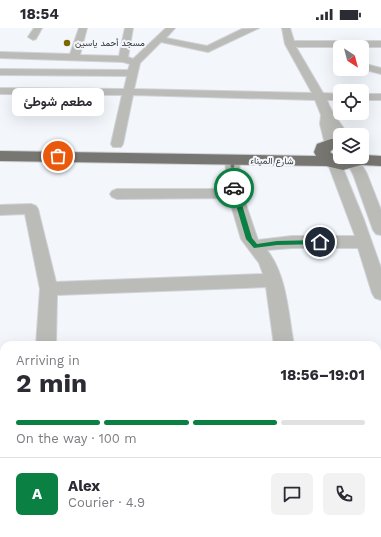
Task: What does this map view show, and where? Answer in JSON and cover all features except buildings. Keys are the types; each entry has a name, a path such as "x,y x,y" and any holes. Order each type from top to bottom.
{"highway":[{"name":"شارع الميناء","path":"0,153 117,144 333,149"},
{"name":"شارع الميناء","path":"0,153 232,160 333,149"},
{"path":"369,154 381,150"},
{"path":"369,159 381,161"}],"street":[{"path":"33,37 38,28"},
{"path":"74,57 83,28"},
{"path":"123,59 129,28"},
{"path":"117,144 134,67 171,28"},
{"path":"160,39 208,49 245,31 255,28"},
{"path":"286,28 290,44 320,97 327,115 326,124 333,149"},
{"path":"290,44 333,45"},
{"path":"369,44 381,44"},
{"path":"0,55 123,59 134,67"},
{"path":"0,72 134,67"},
{"path":"369,68 381,71"},
{"path":"0,91 128,92 333,97"},
{"path":"369,97 381,97"},
{"path":"232,160 234,193 249,239 256,246 266,261 274,280 283,341"},
{"path":"338,164 381,292"},
{"path":"359,164 360,174 381,230"},
{"path":"117,194 234,193"},
{"path":"0,210 31,210 49,289 46,341"},
{"path":"256,246 292,242 364,242"},
{"path":"49,289 274,280"}],"way so far":[{"path":"58,156 116,156 232,160 234,188"}],"place":[{"name":"مسجد أحمد ياسين","path":"67,43"},
{"name":"مطعم شوطئ","path":"58,156"}],"route":[{"path":"234,188 234,193 249,239 256,246 292,242 320,242"}]}
